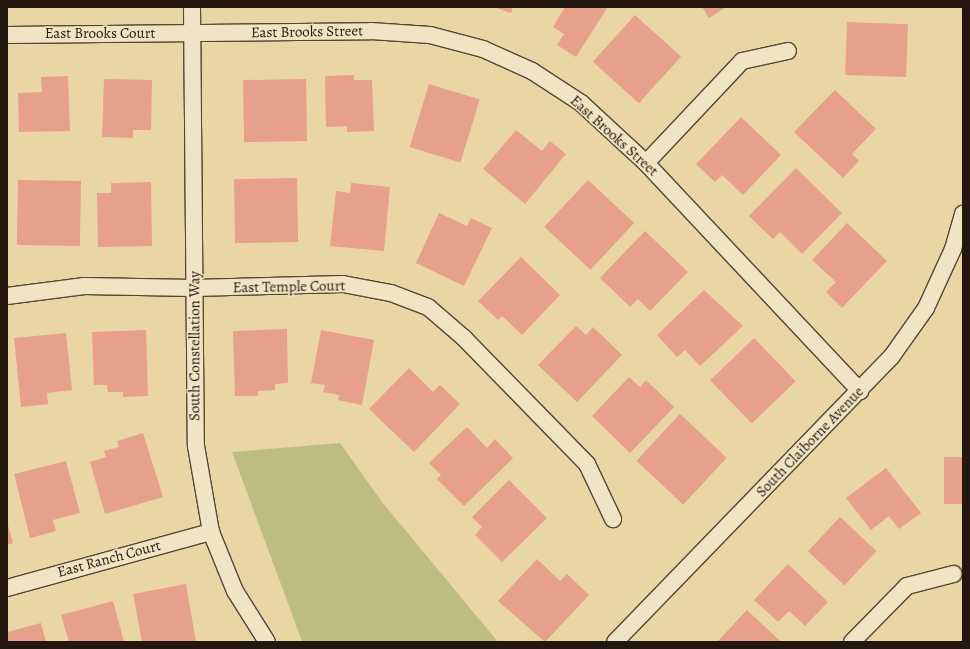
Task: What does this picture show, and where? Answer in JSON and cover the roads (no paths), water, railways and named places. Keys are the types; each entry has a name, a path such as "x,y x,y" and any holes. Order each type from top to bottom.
{"street":[{"name":"South Constellation Way","path":"192,7 196,446 211,532 235,591 267,642"},
{"name":"East Brooks Street","path":"193,34 371,31 430,35 483,49 532,71 581,103 646,163 860,391"},
{"name":"East Brooks Court","path":"7,35 193,34"},
{"path":"646,163 742,61 788,51"},
{"name":"South Claiborne Avenue","path":"615,642 860,391 892,356 926,308 953,249 963,213"},
{"name":"East Temple Court","path":"7,296 84,286 194,288 343,284 391,294 428,307 464,338 587,464 614,519"},
{"name":"East Ranch Court","path":"7,588 211,532"},
{"path":"852,642 907,586 953,574"}]}
